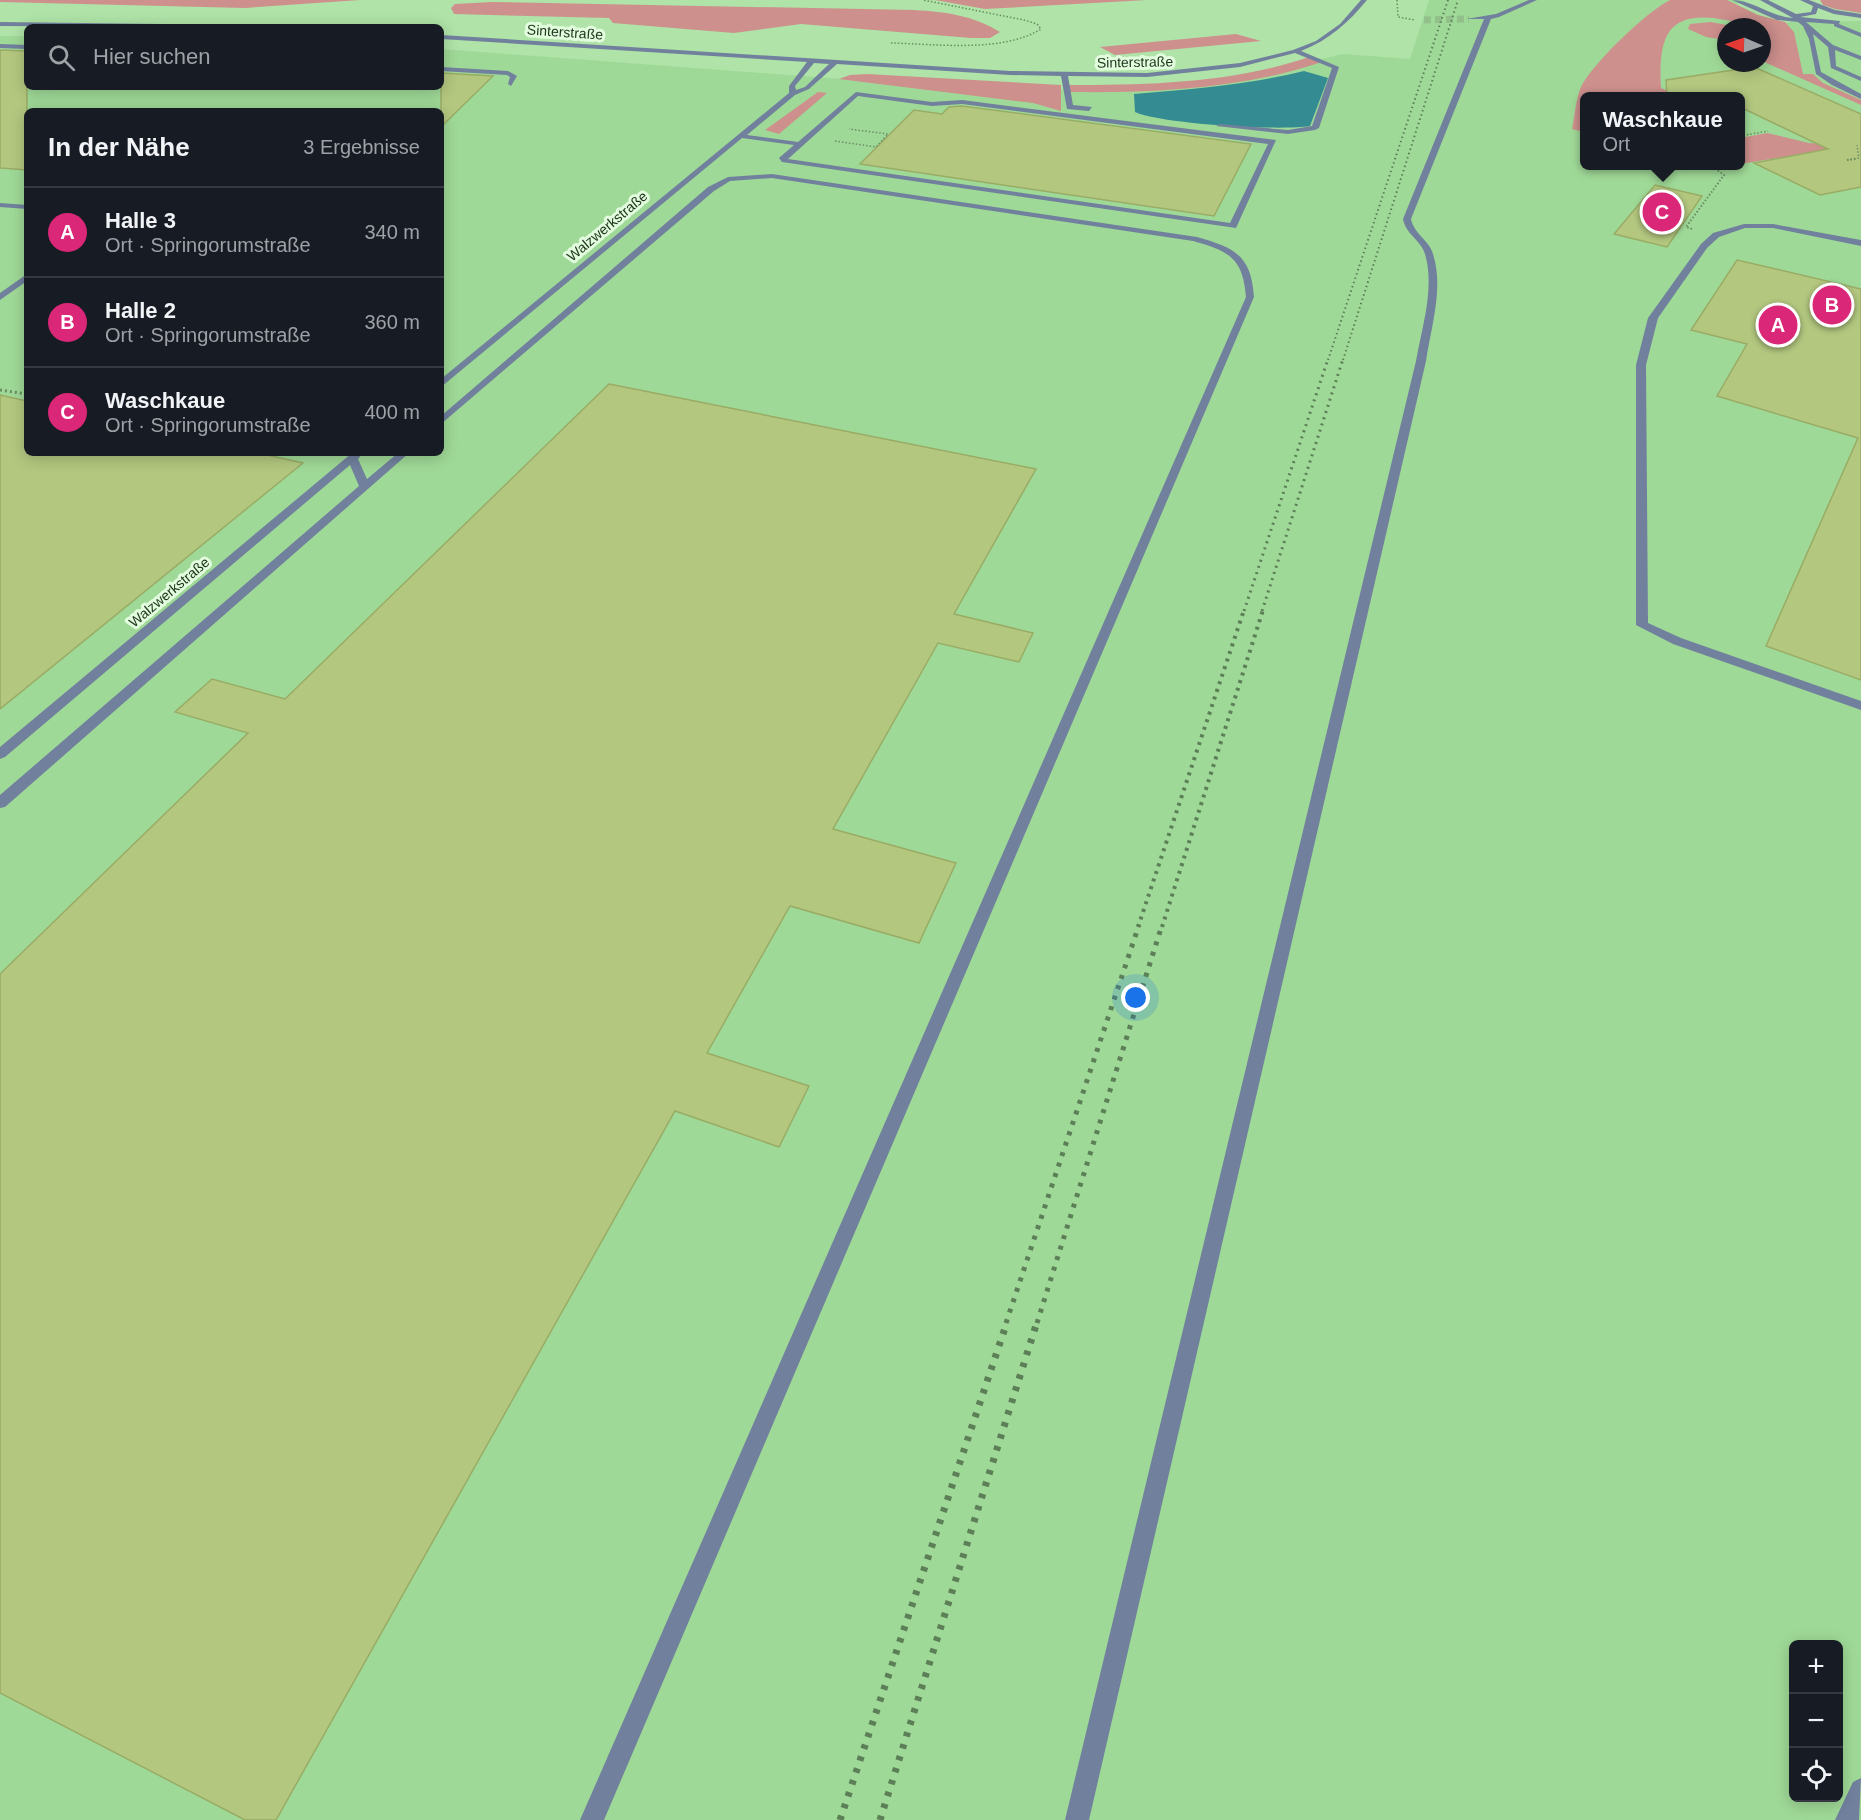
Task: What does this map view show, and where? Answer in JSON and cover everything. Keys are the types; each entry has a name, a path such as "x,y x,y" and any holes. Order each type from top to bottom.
{"street":[{"name":"Sinterstraße","path":"444,37 811,62 1064,75 1196,72 1240,65 1296,51 1317,42 1342,25 1364,0"},
{"path":"1469,19 1488,18 1512,12 1534,0"},
{"path":"1735,0 1770,16 1803,23 1837,23 1861,35"},
{"path":"1763,0 1795,16 1831,45 1861,56"},
{"path":"1803,0 1861,16"},
{"path":"1747,6 1768,13 1795,16 1814,13 1813,2"},
{"path":"1837,23 1851,15"},
{"path":"1077,1820 1421,361 1433,271 1427,248 1412,233 1407,219 1488,18"},
{"path":"0,20 155,24"},
{"path":"1803,23 1812,39 1818,73 1834,84 1861,97"},
{"path":"1837,23 1841,39 1861,56"},
{"path":"0,24 155,24"},
{"path":"1831,45 1833,67 1861,79"},
{"path":"0,46 24,48"},
{"path":"1064,75 1071,106 1144,118 1288,132 1304,131 1315,128 1336,67 1296,51"},
{"name":"Walzwerkstraße","path":"793,94 792,86 811,62"},
{"name":"Walzwerkstraße","path":"444,382 740,136 766,118 793,94 807,88 834,63"},
{"path":"444,69 508,73 514,76 511,84"},
{"path":"856,94 932,104 962,102 1273,142 1233,226 783,160 822,125 856,94"},
{"path":"740,136 800,144"},
{"path":"444,418 711,189 728,179 772,176 1194,239 1222,247 1240,258 1250,276 1250,297 592,1820"},
{"path":"0,205 24,207"},
{"path":"1861,243 1773,226 1744,226 1716,235 1704,246 1653,318 1641,365 1640,424 1642,625 1677,641 1861,706"},
{"path":"0,297 24,279"},
{"name":"Walzwerkstraße","path":"0,754 354,456"},
{"path":"355,456 365,487"},
{"path":"0,803 401,456"},
{"path":"1847,1820 1861,1790"}],"path":[{"path":"885,43 994,43 1027,38 1041,29 1037,24 1024,20 923,0"},
{"path":"1397,0 1398,17 1415,20"},
{"path":"808,137 876,147 888,134 822,125"},
{"path":"1745,135 1768,131"},
{"path":"1846,160 1859,158 1857,145"},
{"path":"1710,195 1724,175 1718,170"},
{"path":"0,390 24,394"}],"shaded area":[{"path":"0,0 360,0 245,8 0,2"},
{"path":"935,0 1147,0 985,9"},
{"path":"1429,0 1742,0 1746,2 1736,4 1770,18 1717,18 1717,72 1771,72 1771,18 1785,22 1861,21 1861,1820 0,1820 0,36 24,36 24,90 444,90 444,49 1016,92 1231,80 1343,54 1410,59"},
{"path":"1670,0 1727,0 1770,18 1706,18 1679,23 1665,40 1662,53 1661,88 1670,92 1580,92 1580,131 1572,129 1576,105 1579,93 1583,83 1611,50 1648,15"},
{"path":"1820,0 1861,0 1861,13 1835,9 1823,5"},
{"path":"492,2 914,10 959,15 1000,32 990,38 971,38 801,24 734,33 613,23 609,18 454,14 451,8 455,4"},
{"path":"1771,18 1785,22 1794,32 1803,74 1813,74 1823,83 1861,100 1861,105 1771,65"},
{"path":"1717,23 1717,39 1706,37 1688,29 1690,24"},
{"path":"1236,34 1261,41 1115,55 1100,47"},
{"path":"1309,57 1322,62 1260,78 1197,88 1133,92 1070,92 1069,85 1190,81 1251,72"},
{"path":"867,74 1061,85 1061,111 1033,103 839,79 850,75"},
{"path":"818,92 827,93 779,134 765,130"},
{"path":"1767,133 1809,143 1852,146 1745,163 1745,137"}],"water":[{"path":"1304,71 1328,78 1310,126 1274,128 1194,123 1135,112 1134,94 1240,83"}],"building":[{"path":"0,50 24,51 24,90 27,90 27,108 24,108 24,170 0,168"},
{"path":"1720,72 1765,72 1861,114 1861,187 1820,195 1754,163 1828,149 1745,109 1745,92 1667,92 1666,80"},
{"path":"444,73 493,76 444,124 444,108 441,108"},
{"path":"962,106 1251,144 1214,216 860,164 914,110 942,114 949,107"},
{"path":"1655,185 1702,196 1667,247 1614,234"},
{"path":"1737,260 1861,289 1861,680 1766,646 1858,438 1717,396 1747,344 1691,330"},
{"path":"609,384 1036,469 954,614 1033,633 1019,662 938,643 833,829 956,863 919,943 790,906 707,1053 809,1086 779,1147 675,1111 276,1820 245,1820 0,1693 0,974 248,733 175,712 212,679 285,699"},
{"path":"0,395 24,400 24,456 272,456 303,463 0,709"}],"tunnel":[{"path":"1424,20 1469,19"}],"railway":[{"path":"1328,360 1448,0"},
{"path":"1343,360 1458,0"},
{"path":"1244,611 1328,359"},
{"path":"1262,611 1343,359"},
{"path":"1138,927 1244,610"},
{"path":"1162,927 1263,610"},
{"path":"1006,1323 1139,925"},
{"path":"1037,1323 1162,925"},
{"path":"840,1820 1007,1322"},
{"path":"880,1820 1037,1322"}],"place":[{"name":"Waschkaue","path":"1662,212"},
{"name":"Halle 2","path":"1832,305"},
{"name":"Halle 3","path":"1778,325"}]}
